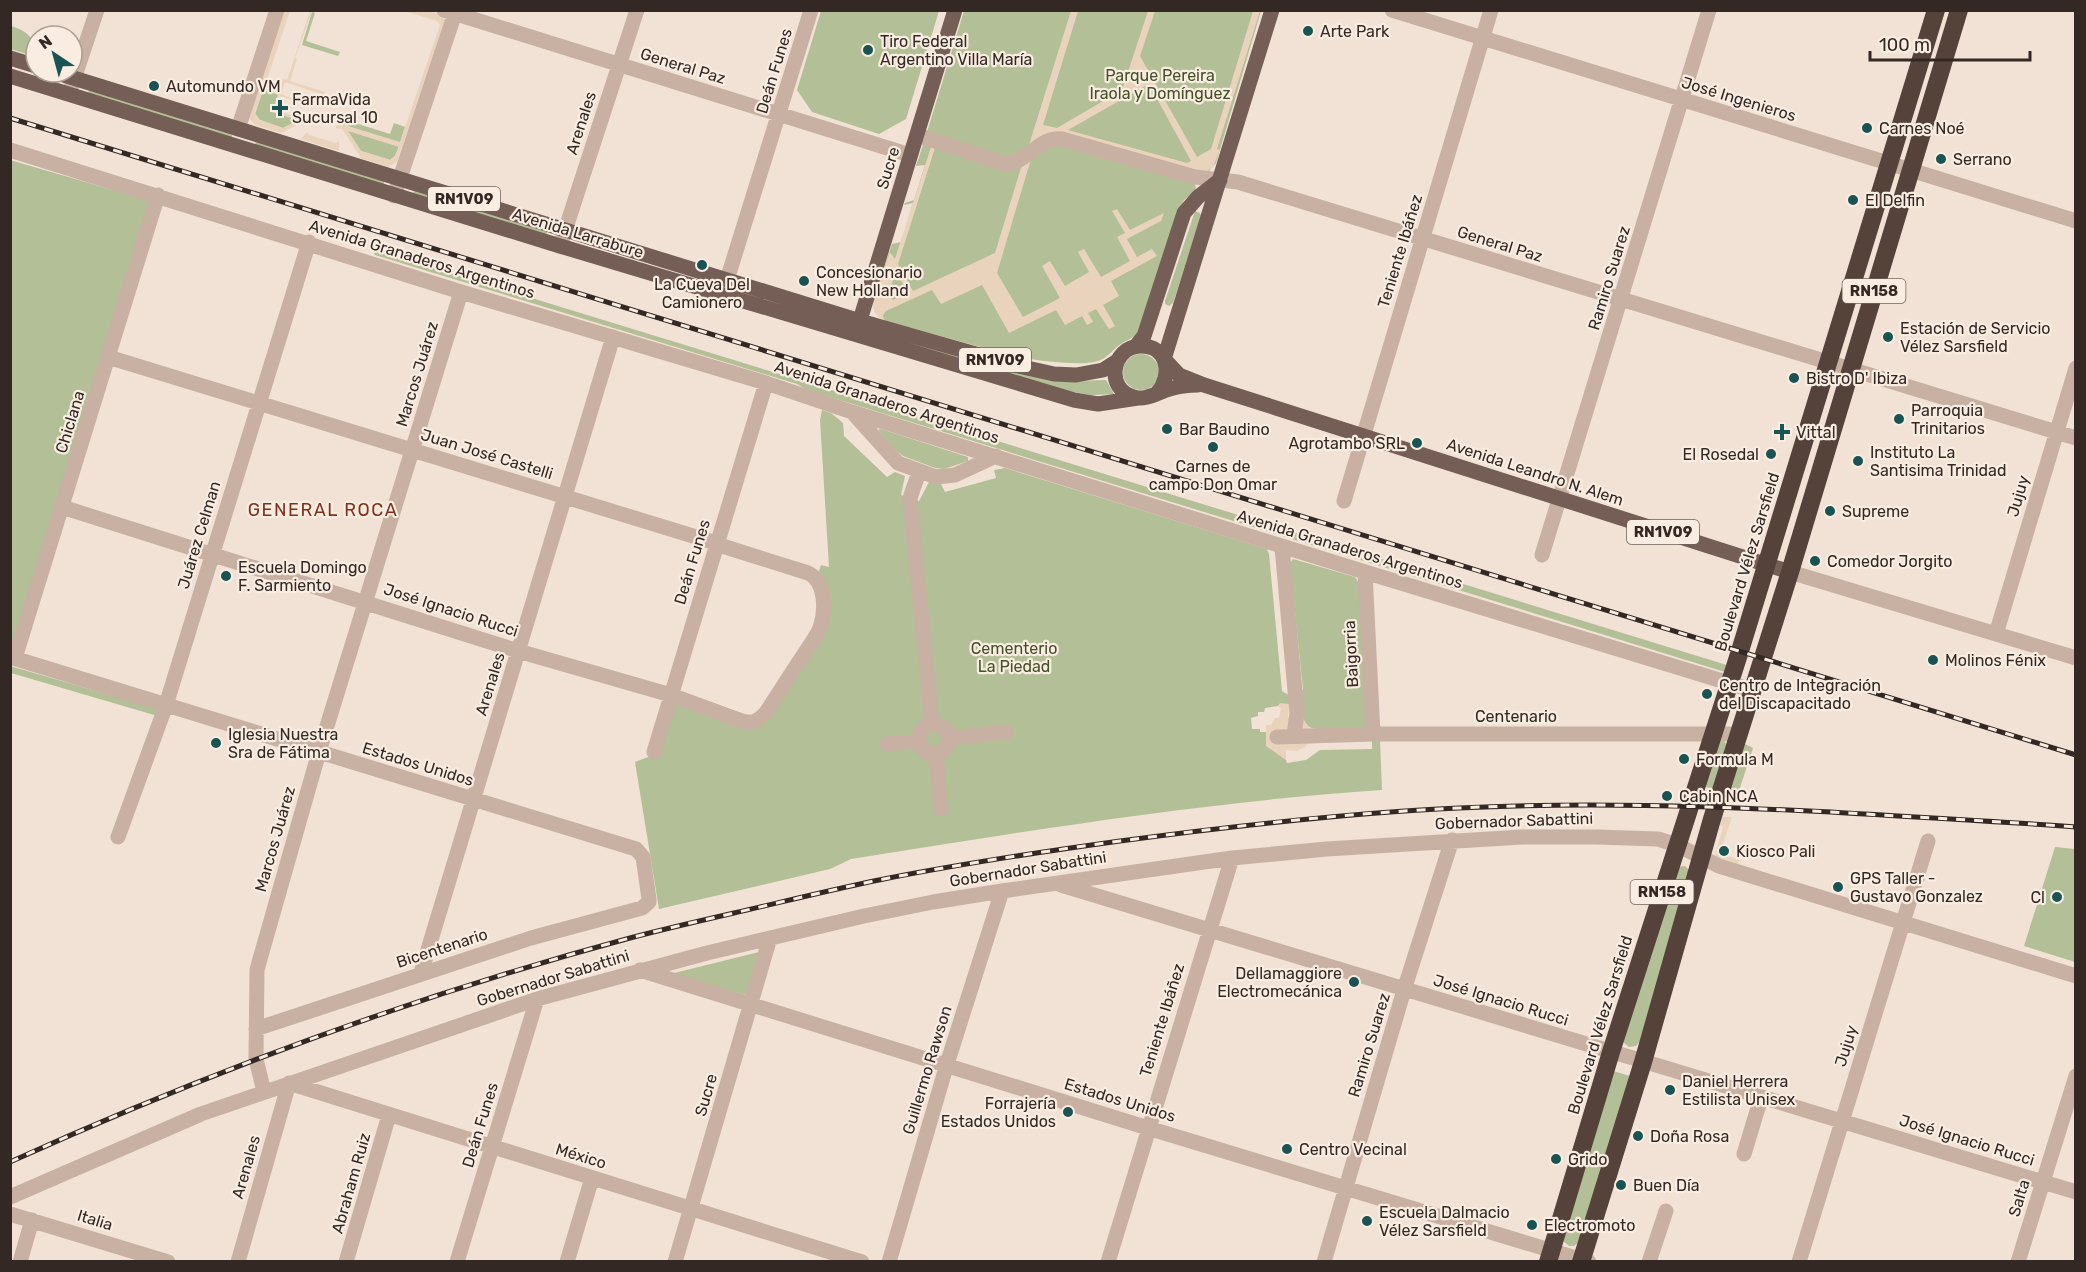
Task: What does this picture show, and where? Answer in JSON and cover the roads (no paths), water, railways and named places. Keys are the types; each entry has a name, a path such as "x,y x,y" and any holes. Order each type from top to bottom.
{"highway":[{"name":"Boulevard Vélez Sarsfield","path":"1550,1256 1611,1052 1730,683 1936,10"},
{"name":"RN158","path":"1584,1261 1738,734 1790,572 1959,10"}],"main road":[{"name":"Sucre","path":"857,328 955,10"},
{"path":"1157,393 1162,388 1167,374 1164,359 1272,10"},
{"name":"Avenida Larrabure","path":"10,76 561,246 857,328 1054,374 1086,374 1103,370 1117,361"},
{"name":"Avenida Larrabure","path":"84,81 727,280 857,328 1074,400 1098,404 1138,398"},
{"path":"1136,346 1144,336 1184,213 1198,197 1220,180"},
{"name":"RN1V09","path":"1117,361 1125,351 1136,346 1153,349 1164,359"},
{"name":"Avenida Leandro N. Alem","path":"1164,359 1179,375 1203,385 1790,572"},
{"path":"1117,361 1114,373 1118,385 1126,394 1138,398"},
{"name":"RN1V09","path":"1138,398 1150,397 1183,386 1203,385"}],"street":[{"path":"84,48 97,10"},
{"path":"238,129 277,10"},
{"name":"Arenales","path":"561,246 637,10"},
{"name":"Deán Funes","path":"727,280 811,10"},
{"name":"José Ingenieros","path":"1392,10 2076,221"},
{"name":"Teniente Ibáñez","path":"1344,501 1491,10"},
{"name":"Ramiro Suarez","path":"1542,555 1683,101 1709,10"},
{"path":"394,196 452,12"},
{"name":"General Paz","path":"452,12 910,155"},
{"path":"69,93 72,84"},
{"name":"General Paz","path":"917,135 1010,164 1047,140 1062,139 1195,177 1238,182 2076,438"},
{"name":"Avenida Granaderos Argentinos","path":"10,150 309,242 461,292 766,383 1365,573 1752,690"},
{"name":"Chiclana","path":"13,657 62,507 158,195"},
{"name":"Juárez Celman","path":"118,837 166,705 309,242"},
{"name":"Marcos Juárez","path":"264,1092 257,1070 257,970 364,602 461,292"},
{"name":"Arenales","path":"421,973 613,337"},
{"name":"Juan José Castelli","path":"108,357 716,543 813,575 822,590 821,625 815,638 760,718"},
{"name":"Jujuy","path":"1996,634 2076,368"},
{"name":"Deán Funes","path":"654,752 766,383"},
{"path":"852,412 898,464 919,472 945,477 966,471 996,456"},
{"path":"919,472 910,498 932,724"},
{"name":"José Ignacio Rucci","path":"62,507 518,651 670,695 742,721 752,722 760,718"},
{"path":"1282,547 1297,713 1294,735"},
{"name":"Avenida Leandro N. Alem","path":"1790,572 2076,658"},
{"name":"Baigorria","path":"1365,573 1373,734"},
{"name":"Estados Unidos","path":"13,657 636,849 642,854 649,899 649,902 642,908"},
{"path":"932,724 943,727 949,738 947,747 936,755 923,750 919,741 924,729 932,724"},
{"path":"949,738 1006,732"},
{"name":"Centenario","path":"1277,737 1373,734 1738,734"},
{"path":"887,744 919,741"},
{"path":"936,755 941,810"},
{"name":"Gobernador Sabattini","path":"10,1197 154,1133 264,1092 537,999 640,970 876,914 1002,891 1232,858 1452,840 1597,837 1658,839 1677,845 1719,866 2076,976"},
{"name":"Ramiro Suarez","path":"1324,1262 1404,990 1452,840"},
{"name":"Jujuy","path":"1799,1262 1928,841"},
{"name":"Teniente Ibáñez","path":"1108,1262 1232,858"},
{"name":"José Ignacio Rucci","path":"1055,883 2076,1192"},
{"name":"Guillermo Rawson","path":"889,1262 947,1064 1002,891"},
{"name":"Bicentenario","path":"256,1029 531,938 642,908"},
{"name":"Sucre","path":"675,1262 770,938"},
{"name":"Estados Unidos","path":"640,970 1346,1187 1550,1256 1584,1261"},
{"name":"Deán Funes","path":"457,1262 537,999"},
{"name":"Salta","path":"2018,1262 2076,1076"},
{"name":"Arenales","path":"238,1262 289,1083"},
{"name":"México","path":"289,1083 862,1262"},
{"path":"1744,1154 1761,1098"},
{"name":"Abraham Ruiz","path":"346,1262 389,1114"},
{"path":"567,1262 592,1178"},
{"path":"1649,1262 1666,1211"},
{"name":"Italia","path":"10,1214 168,1262"},
{"path":"20,1262 32,1220"}],"railway":[{"path":"10,118 2076,755"},
{"path":"10,1162 239,1066 472,984 682,925 879,880 1000,859 1120,841 1290,821 1417,810 1506,806 1738,808 2076,827"}],"place":[{"name":"Arte Park","path":"1308,31"},
{"name":"Tiro Federal Argentino Villa María","path":"868,50"},
{"name":"Automundo VM","path":"154,86"},
{"name":"FarmaVida Sucursal 10","path":"280,108"},
{"name":"Carnes Noé","path":"1867,128"},
{"name":"Serrano","path":"1941,159"},
{"name":"El Delfin","path":"1853,200"},
{"name":"La Cueva Del Camionero","path":"702,265"},
{"name":"Concesionario New Holland","path":"804,281"},
{"name":"Estación de Servicio Vélez Sarsfield","path":"1888,337"},
{"name":"Bistro D' Ibiza","path":"1794,378"},
{"name":"Parroquia Trinitarios","path":"1899,419"},
{"name":"Bar Baudino","path":"1167,429"},
{"name":"Vittal","path":"1782,432"},
{"name":"Agrotambo SRL","path":"1417,443"},
{"name":"Carnes de campo Don Omar","path":"1213,447"},
{"name":"El Rosedal","path":"1771,454"},
{"name":"Instituto La Santisima Trinidad","path":"1858,461"},
{"name":"Supreme","path":"1830,511"},
{"name":"Comedor Jorgito","path":"1815,561"},
{"name":"Escuela Domingo F. Sarmiento","path":"226,576"},
{"name":"Molinos Fénix","path":"1933,660"},
{"name":"Centro de Integración del Discapacitado","path":"1707,694"},
{"name":"Iglesia Nuestra Sra de Fátima","path":"216,743"},
{"name":"Formula M","path":"1684,759"},
{"name":"Cabin NCA","path":"1667,796"},
{"name":"Kiosco Pali","path":"1724,851"},
{"name":"GPS Taller - Gustavo Gonzalez","path":"1838,887"},
{"name":"Cl","path":"2057,897"},
{"name":"Dellamaggiore Electromecánica","path":"1354,982"},
{"name":"Daniel Herrera Estilista Unisex","path":"1670,1090"},
{"name":"Forrajería Estados Unidos","path":"1068,1112"},
{"name":"Doña Rosa","path":"1638,1136"},
{"name":"Centro Vecinal","path":"1287,1149"},
{"name":"Grido","path":"1556,1159"},
{"name":"Buen Día","path":"1621,1185"},
{"name":"Escuela Dalmacio Vélez Sarsfield","path":"1367,1221"},
{"name":"Electromoto","path":"1532,1225"}],"district":[{"name":"GENERAL ROCA","path":"323,510"}],"park label":[{"name":"Parque Pereira Iraola y Domínguez","path":"1160,84"},
{"name":"Cementerio La Piedad","path":"1014,657"}]}
